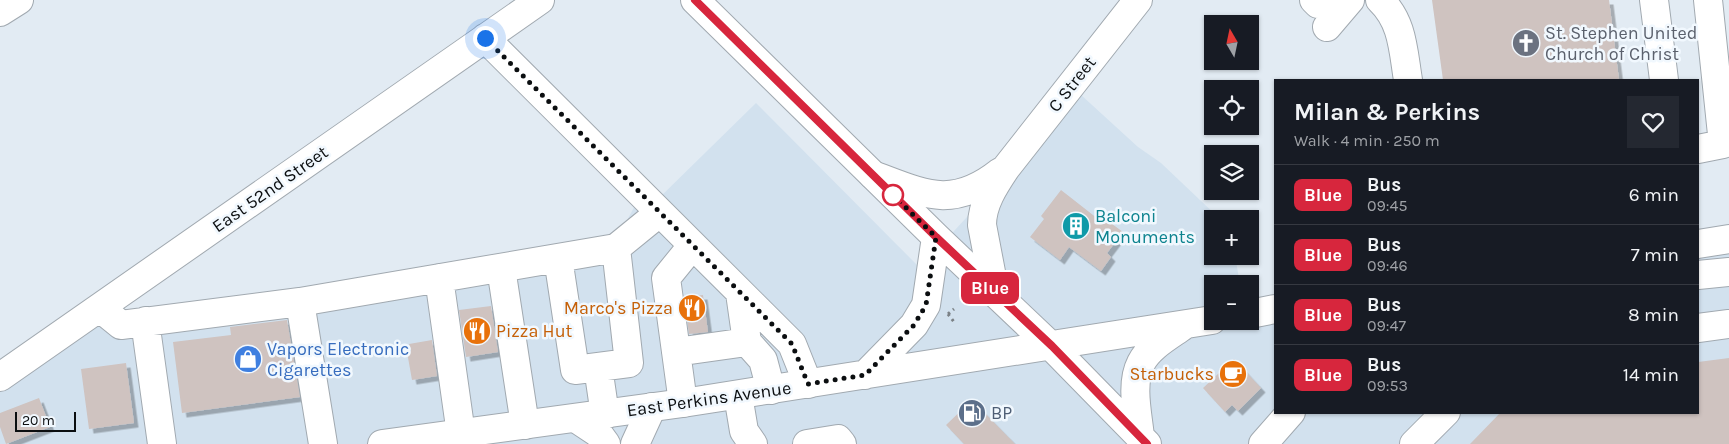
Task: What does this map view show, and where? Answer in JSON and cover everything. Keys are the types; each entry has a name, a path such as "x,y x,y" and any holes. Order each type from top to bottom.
{"main road":[{"path":"0,12 19,0"},
{"name":"East 52nd Street","path":"0,377 540,0"},
{"path":"695,0 872,175 1052,346 1144,441"},
{"name":"C Street","path":"995,293 985,248 982,218 989,195 1006,168 1138,0"},
{"path":"1320,10 1350,0"},
{"path":"1380,0 1391,10 1400,28 1408,79"},
{"path":"1654,0 1664,79"},
{"path":"1699,149 1723,144 1708,0"},
{"path":"485,38 792,344 808,384"},
{"name":"C Street","path":"872,175 925,193 952,195 980,187 1006,168"},
{"path":"100,308 121,325 300,302 501,268 616,248 659,213"},
{"path":"865,375 914,325 926,305 936,237"},
{"path":"1699,244 1729,240"},
{"path":"683,403 666,278 692,246"},
{"path":"558,258 575,370 629,363 616,248"},
{"path":"501,268 525,425"},
{"path":"1699,275 1729,272"},
{"path":"439,278 461,434"},
{"path":"740,293 747,342 763,360 771,390"},
{"path":"300,302 323,444"},
{"path":"1259,313 1274,310"},
{"path":"145,322 162,444"},
{"path":"1144,441 1136,386 1141,362 1157,345 1199,322"},
{"name":"East Perkins Avenue","path":"382,444 605,415 1199,322"},
{"path":"1699,328 1729,324"},
{"path":"676,352 747,342"},
{"path":"598,368 605,415"},
{"path":"738,395 744,431 753,444"},
{"path":"635,444 652,407"},
{"path":"1263,444 1289,414"},
{"path":"1414,444 1444,414"},
{"path":"577,419 598,433 606,444"},
{"path":"807,444 838,439 842,444"}],"path":[{"path":"948,314 954,322"}],"shaded area":[{"path":"1080,94 1138,147 1161,163 1211,210 1204,210 1204,265 1237,265 1238,275 1204,275 1204,330 1259,330 1259,321 1274,321 1274,414 1699,414 1699,253 1729,248 1729,444 0,444 0,382 96,317 324,289 619,235 644,189 657,200 756,103 920,268"}],"building":[{"name":"St. Stephen United Church of Christ","path":"1432,0 1609,0 1619,79 1443,79"},
{"name":"Balconi Monuments","path":"1061,190 1098,219 1101,216 1123,232 1107,253 1111,257 1101,271 1069,247 1060,260 1030,237 1044,219 1041,216"},
{"name":"Marco's Pizza","path":"703,295 708,332 689,334 684,297"},
{"name":"Pizza Hut","path":"491,306 498,352 466,357 459,310"},
{"path":"287,320 300,397 182,413 173,342 231,335 230,327"},
{"path":"432,340 437,376 412,380 407,352 411,351 409,344"},
{"path":"1729,358 1729,444 1470,444 1499,414 1699,414 1699,362"},
{"name":"Starbucks","path":"1234,359 1261,388 1238,411 1232,405 1225,412 1203,388"},
{"path":"126,363 134,423 89,429 81,369"},
{"path":"39,398 50,427 6,444 0,427 0,413"},
{"name":"BP","path":"972,400 1015,444 964,444 946,425"}],"bus line":[{"name":"Blue","path":"695,0 936,237 1052,346 1147,444"}],"place":[{"name":"St. Stephen United Church of Christ","path":"1526,43"},
{"name":"Balconi Monuments","path":"1076,226"},
{"name":"Marco's Pizza","path":"692,308"},
{"name":"Pizza Hut","path":"477,331"},
{"name":"Vapors Electronic Cigarettes","path":"248,359"},
{"name":"Starbucks","path":"1233,374"},
{"name":"BP","path":"972,413"}],"route":[{"path":"485,38 792,344 808,384 865,375 914,325 926,305 936,237 893,195"}]}
